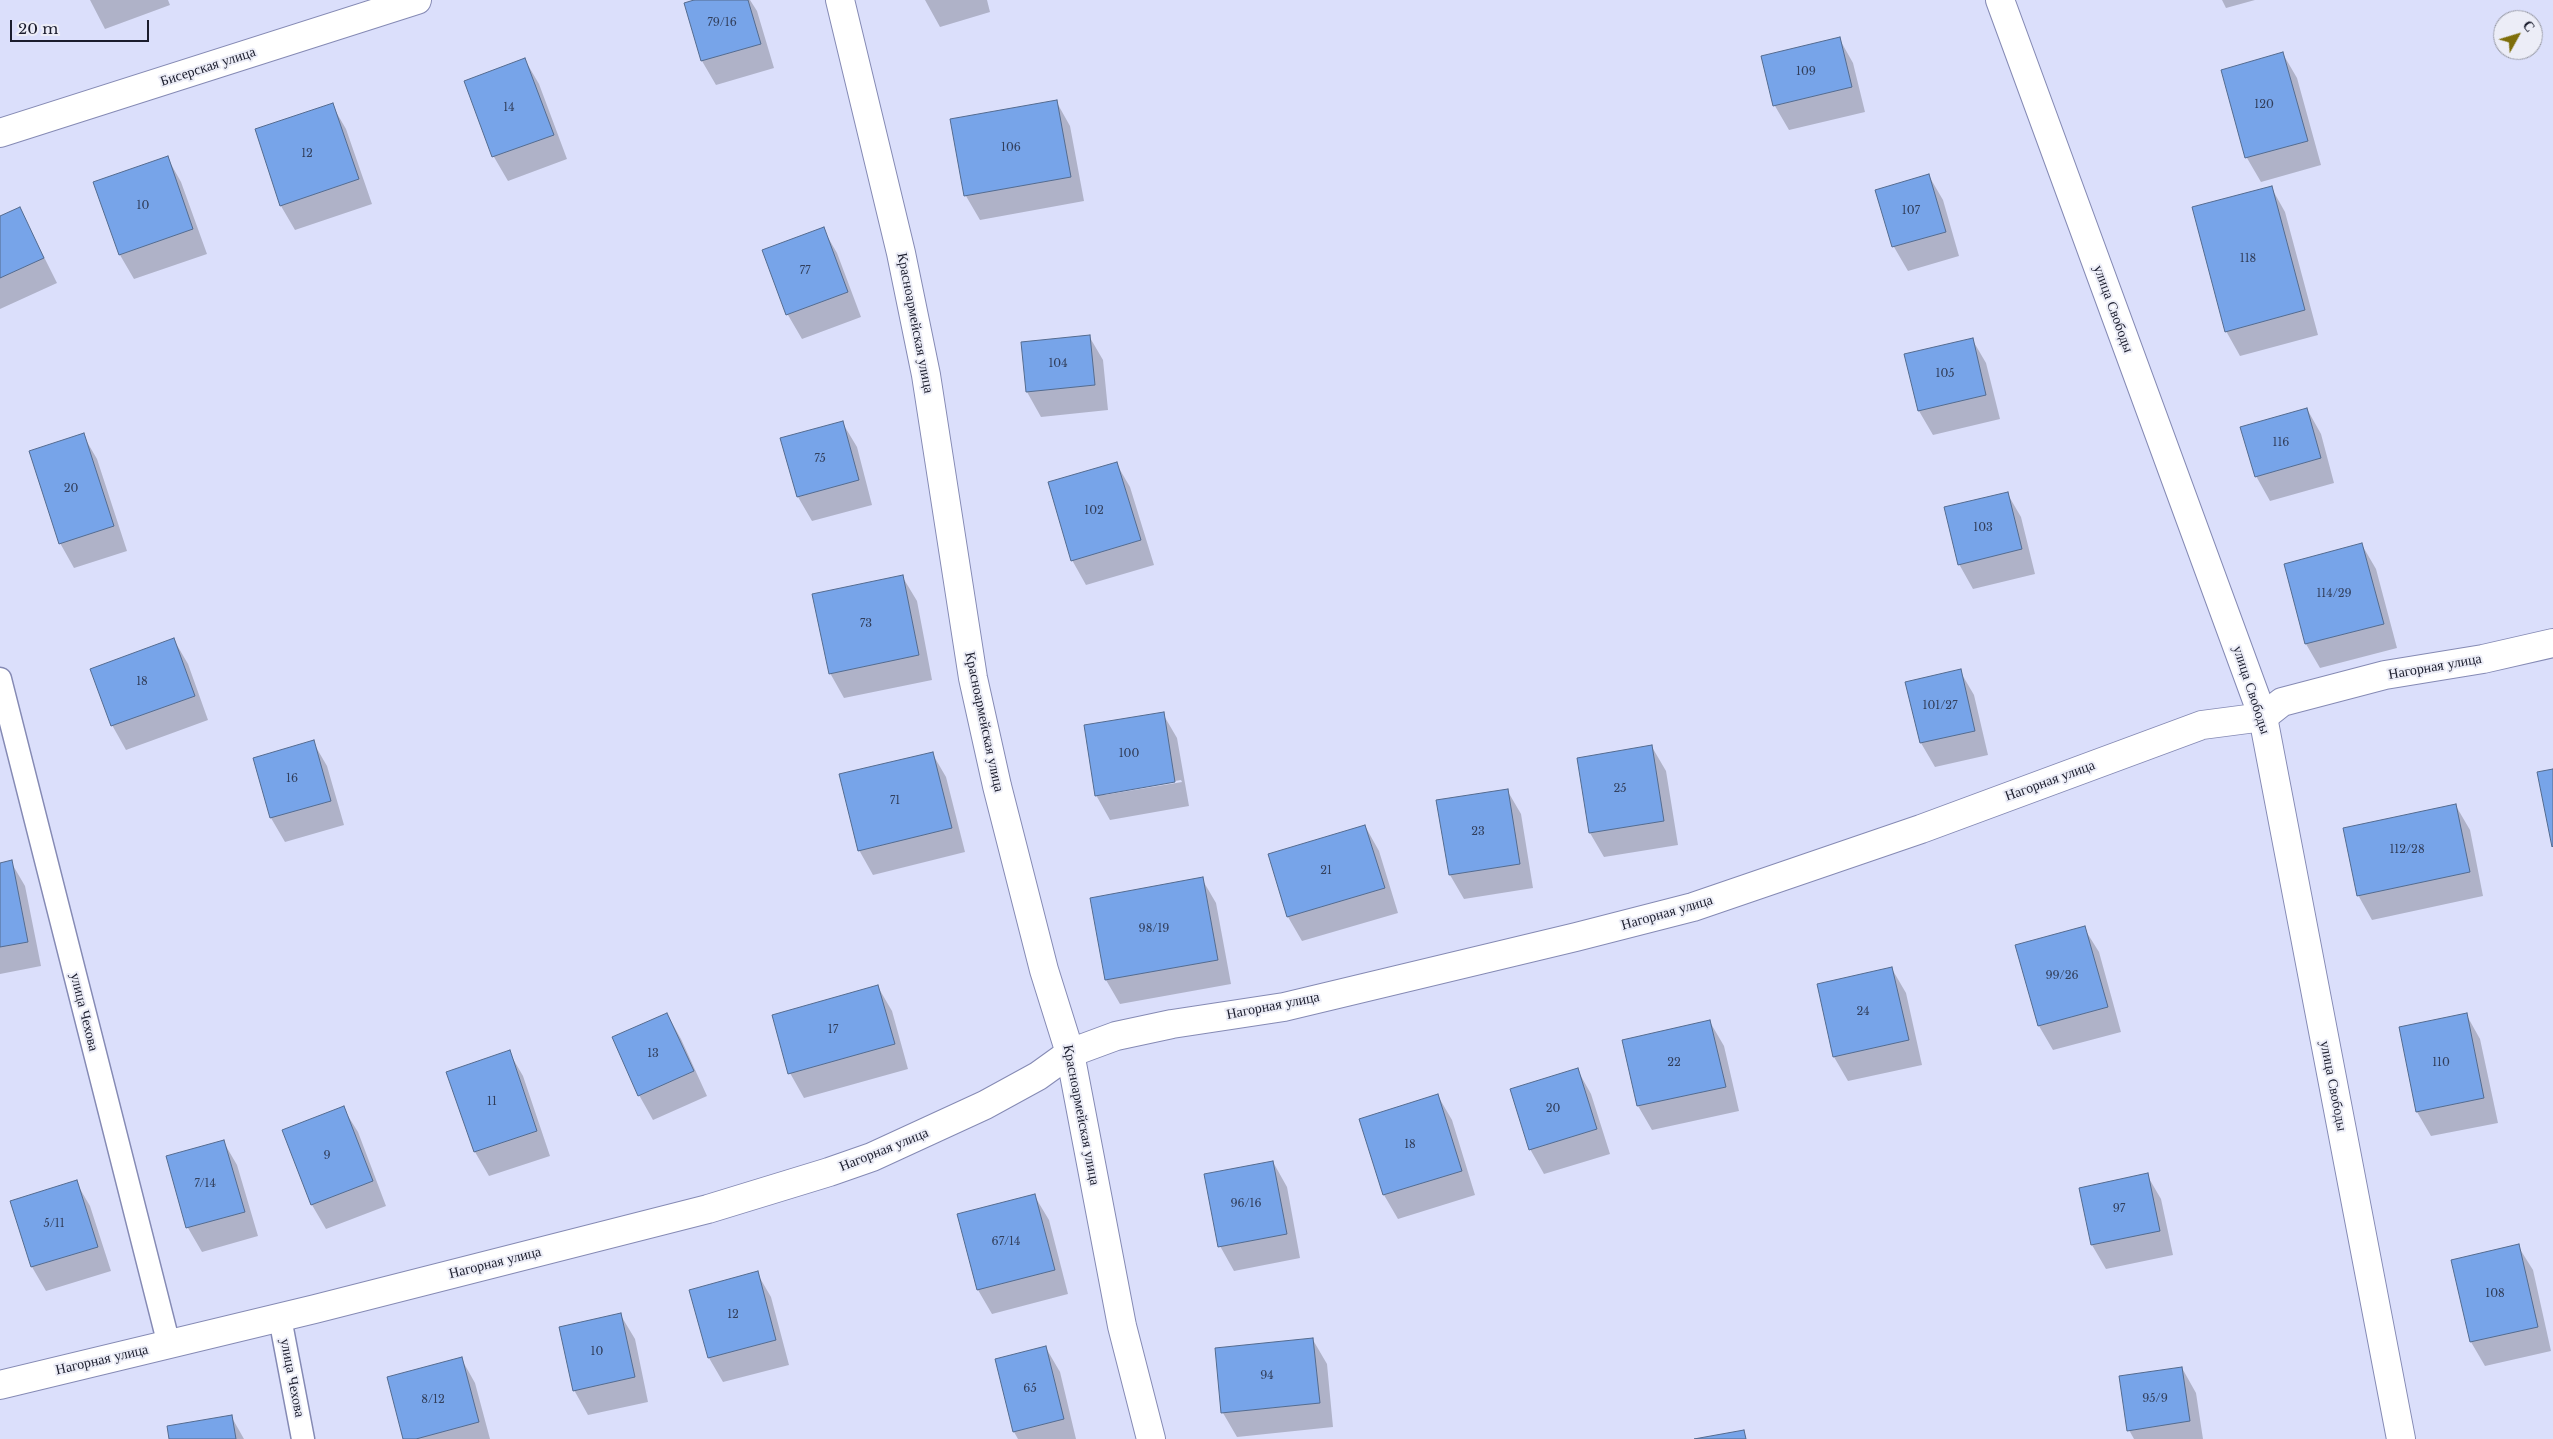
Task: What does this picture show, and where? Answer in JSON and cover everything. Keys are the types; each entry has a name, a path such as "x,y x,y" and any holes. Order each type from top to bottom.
{"street":[{"name":"Бисерская улица","path":"0,133 416,0"},
{"name":"Красноармейская улица","path":"840,0 901,253 926,375 973,678 997,786 1039,950 1070,1052 1122,1326 1151,1439"},
{"name":"улица Свободы","path":"2000,0 2263,716 2401,1439"},
{"name":"Нагорная улица","path":"0,1385 280,1318 708,1208 829,1172 898,1145 985,1105 1038,1076 1070,1052 1116,1036 1172,1024 1284,1007 1693,907 1921,829 2202,725 2263,716 2282,702 2385,675 2483,659 2553,644"}],"lane":[{"name":"улица Чехова","path":"0,679 169,1345"},
{"name":"улица Чехова","path":"280,1318 304,1439"}],"building":[{"path":"694,0 748,0 761,44 701,61 684,3"},
{"path":"1840,37 1852,87 1773,106 1761,56"},
{"path":"2283,52 2308,141 2245,158 2221,70"},
{"path":"525,58 554,135 492,157 464,81"},
{"path":"1057,100 1071,177 964,196 950,119"},
{"path":"333,103 359,179 280,206 255,129"},
{"path":"168,156 193,229 119,255 93,182"},
{"path":"1929,174 1946,232 1892,247 1875,190"},
{"path":"2272,186 2305,310 2225,332 2192,207"},
{"path":"20,207 44,258 0,278 0,216"},
{"path":"824,227 848,292 786,315 762,250"},
{"path":"1090,335 1095,385 1026,392 1021,342"},
{"path":"1973,338 1986,395 1918,411 1904,354"},
{"path":"2307,408 2321,458 2255,477 2240,427"},
{"path":"843,421 859,480 797,497 780,438"},
{"path":"84,433 114,526 59,544 29,451"},
{"path":"1117,462 1141,540 1071,561 1048,482"},
{"path":"2008,492 2022,549 1958,565 1944,507"},
{"path":"2362,543 2384,624 2305,644 2284,564"},
{"path":"903,575 919,655 829,674 812,594"},
{"path":"174,638 195,696 111,726 90,669"},
{"path":"1961,669 1975,731 1920,743 1905,682"},
{"path":"1164,712 1175,782 1095,796 1084,725"},
{"path":"314,740 331,801 270,818 253,758"},
{"path":"1652,745 1664,821 1589,833 1577,758"},
{"path":"933,752 952,828 858,851 839,774"},
{"path":"2553,769 2553,846 2552,847 2537,772"},
{"path":"1508,789 1520,864 1449,875 1436,800"},
{"path":"2456,804 2470,872 2357,896 2343,828"},
{"path":"1365,825 1385,888 1287,917 1268,854"},
{"path":"12,860 28,942 0,947 0,863"},
{"path":"1203,877 1218,960 1105,980 1090,898"},
{"path":"2085,926 2108,1007 2038,1026 2015,945"},
{"path":"1892,967 1909,1040 1833,1057 1817,984"},
{"path":"878,985 895,1044 788,1074 772,1015"},
{"path":"667,1013 694,1071 638,1096 612,1037"},
{"path":"2467,1013 2484,1098 2416,1112 2399,1027"},
{"path":"1710,1020 1726,1087 1637,1106 1622,1040"},
{"path":"510,1050 537,1131 474,1152 446,1072"},
{"path":"1578,1068 1597,1129 1529,1150 1510,1089"},
{"path":"1438,1094 1462,1171 1383,1195 1359,1119"},
{"path":"344,1106 373,1181 311,1205 282,1130"},
{"path":"224,1140 245,1212 186,1228 166,1156"},
{"path":"1273,1161 1287,1234 1218,1247 1204,1174"},
{"path":"2148,1173 2160,1231 2091,1245 2079,1188"},
{"path":"77,1180 98,1247 31,1267 10,1201"},
{"path":"1035,1194 1055,1270 977,1290 957,1214"},
{"path":"2519,1244 2538,1327 2470,1342 2451,1260"},
{"path":"758,1271 776,1340 708,1358 689,1290"},
{"path":"621,1313 635,1377 573,1391 559,1327"},
{"path":"1313,1338 1320,1403 1221,1413 1215,1348"},
{"path":"1046,1346 1064,1419 1013,1432 995,1359"},
{"path":"462,1357 479,1422 416,1439 403,1439 387,1377"},
{"path":"2182,1367 2190,1421 2127,1431 2119,1376"},
{"path":"232,1415 236,1439 169,1439 167,1426"},
{"path":"1744,1430 1746,1439 1694,1439"}]}
